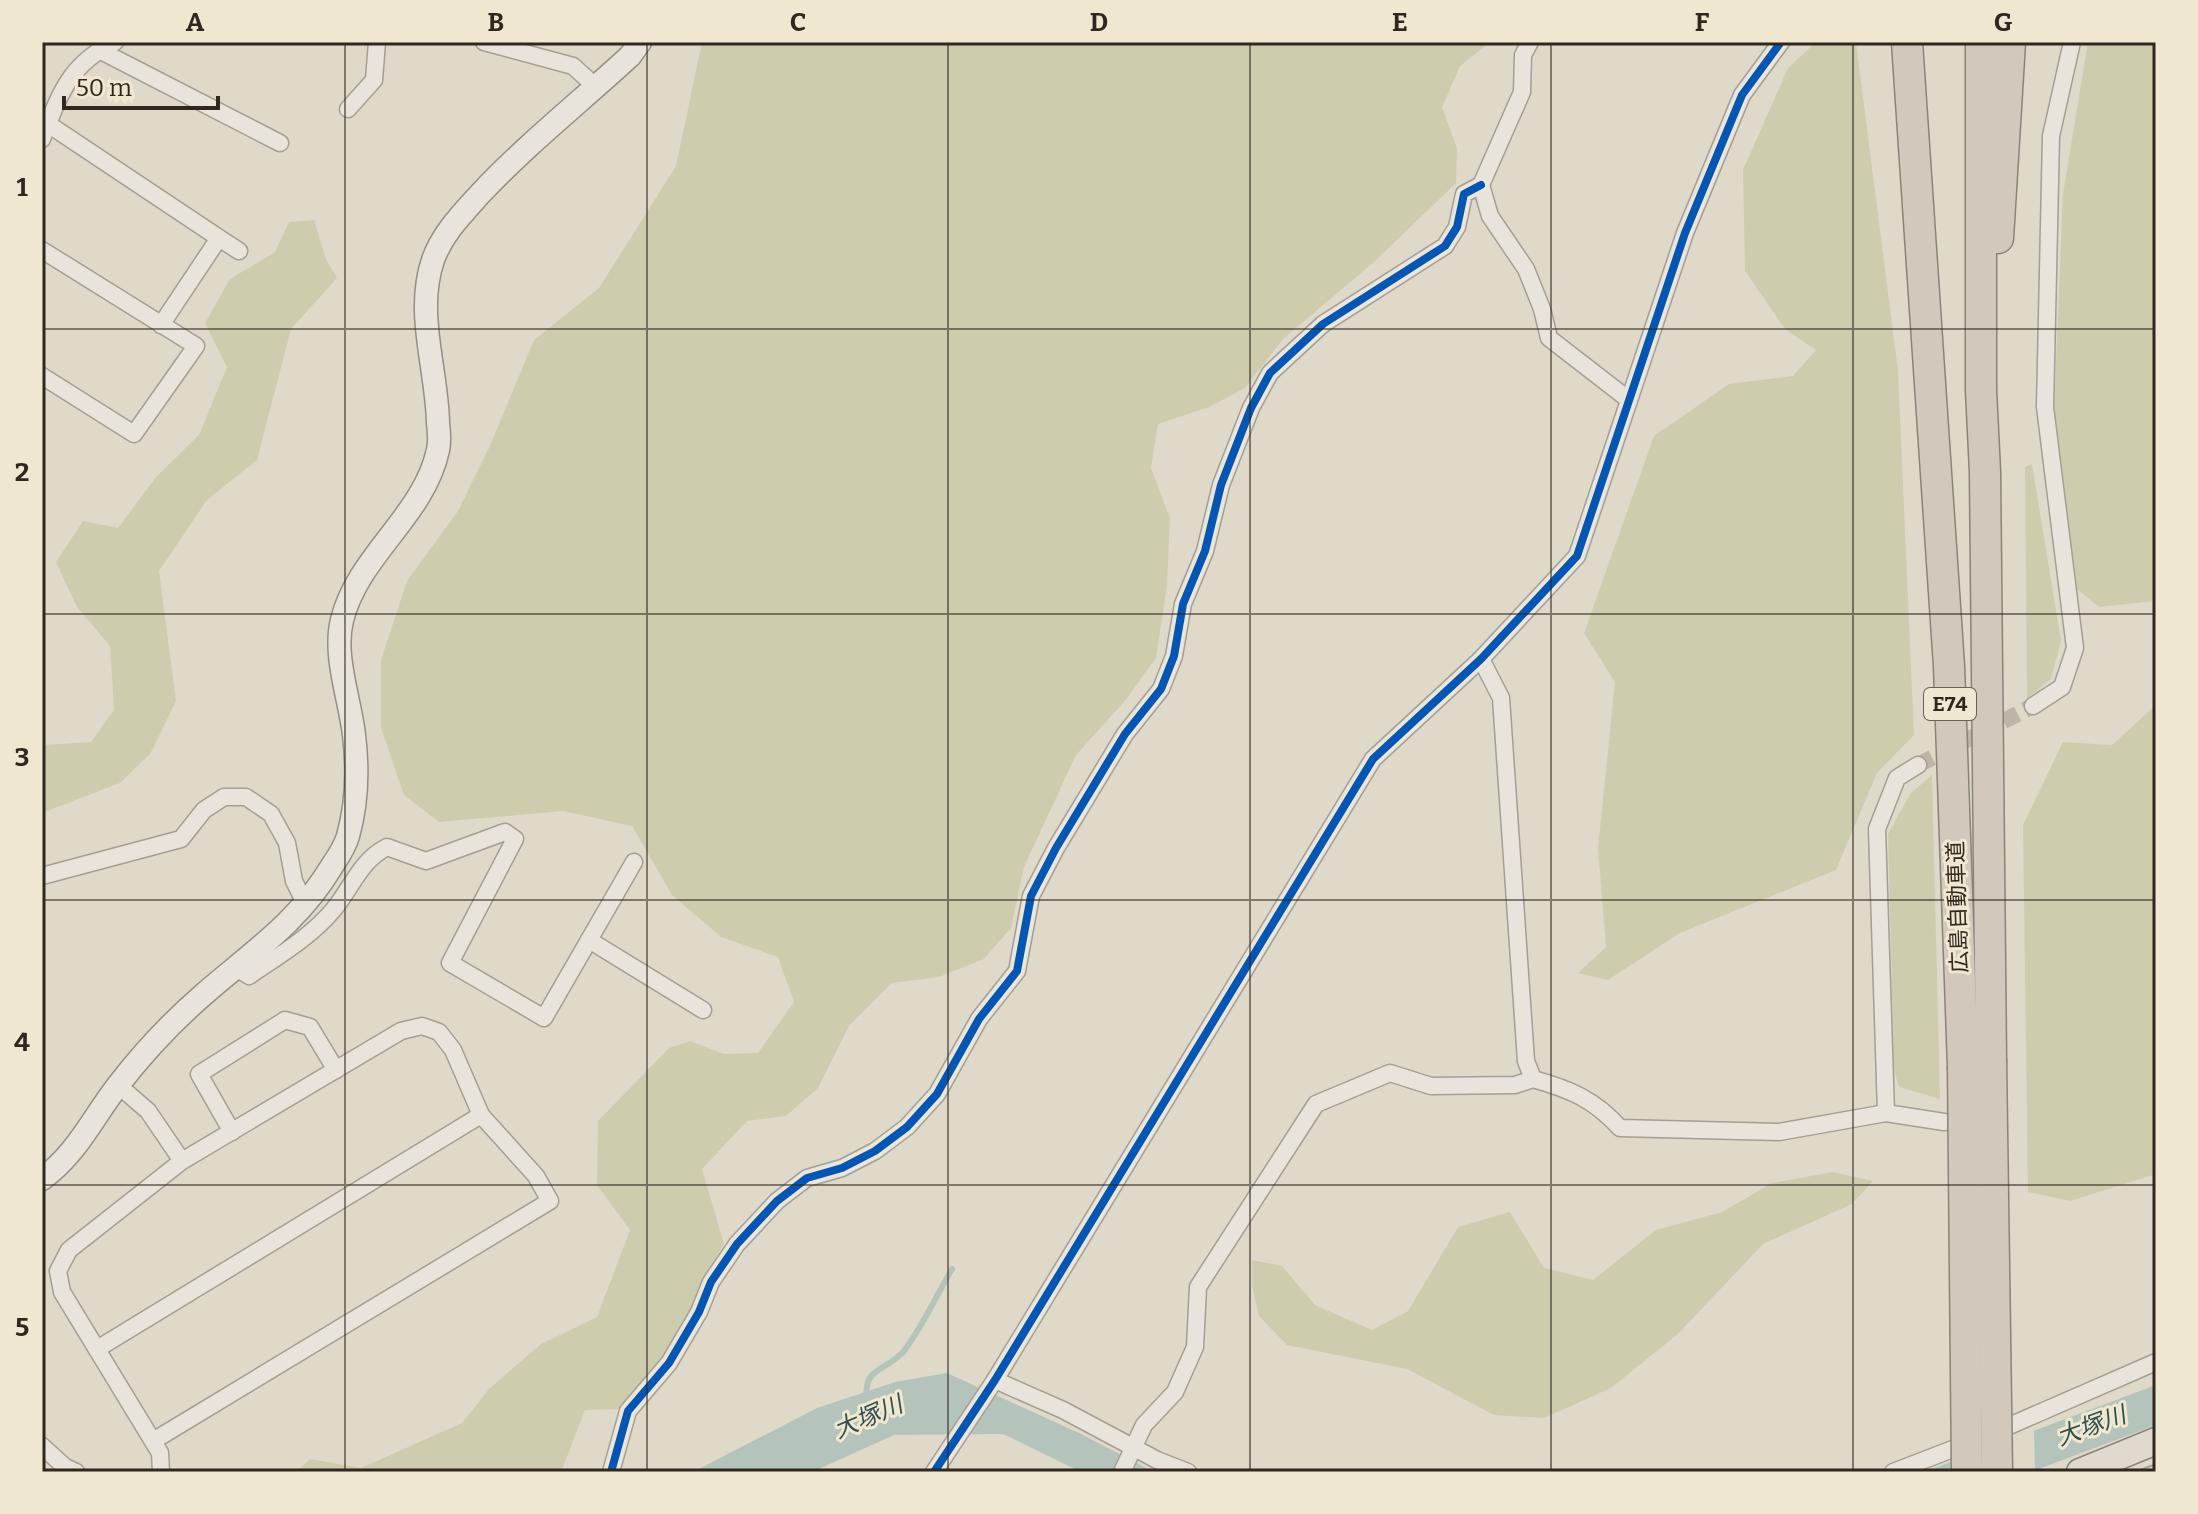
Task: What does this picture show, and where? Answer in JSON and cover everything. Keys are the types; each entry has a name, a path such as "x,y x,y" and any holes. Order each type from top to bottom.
{"highway":[{"path":"1890,42 1926,342"},
{"path":"1907,42 1926,342"},
{"path":"1981,42 1981,390 1985,472"},
{"path":"1985,472 2010,42"},
{"name":"広島自動車道","path":"1926,342 1977,1063 1997,1472"},
{"name":"広島自動車道","path":"1967,1472 1977,1063 1985,472"}],"main road":[{"path":"2080,1472 2156,1441"}],"street":[{"path":"115,42 79,65 66,82 45,131 239,251"},
{"path":"348,109 374,80 377,42"},
{"path":"484,42 573,66 596,87"},
{"path":"42,1179 75,1150 118,1085 201,996 277,935 319,888 348,839 356,791 355,736 341,664 341,621 358,581 426,487 439,447 438,401 428,342 427,301 433,260 452,224 499,174 630,56 640,42"},
{"path":"611,1472 628,1411 669,1363 699,1312 711,1282 737,1244 777,1201 807,1178 842,1168 875,1151 907,1127 937,1094 979,1019 1017,971 1031,896 1056,848 1125,734 1161,689 1174,656 1183,604 1205,551 1221,485 1251,408 1270,373 1323,324 1445,246 1457,227 1464,194 1481,185 1522,92 1523,55 1530,42"},
{"path":"934,1472 991,1385 1373,759 1481,659 1577,556 1685,233 1742,95 1781,42"},
{"path":"2033,706 2062,687 2075,648 2045,407 2051,136 2072,42"},
{"path":"99,50 280,143"},
{"path":"1481,185 1490,216 1526,269 1542,309 1549,338 1629,400"},
{"path":"161,325 219,238"},
{"path":"42,250 196,346 134,434 42,376"},
{"path":"1481,659 1501,698 1526,1061 1533,1079"},
{"path":"1886,1113 1877,829 1897,778 1918,765"},
{"path":"42,876 181,839 204,810 224,797 246,797 271,814 287,843 294,881 305,903"},
{"path":"236,968 249,976 297,944 333,911 371,855 387,847 426,861 505,832 515,839 450,963 544,1018 634,862"},
{"path":"589,940 703,1010"},
{"path":"232,1132 199,1074 285,1020 310,1027 336,1070"},
{"path":"153,1441 550,1201 536,1176 481,1115 453,1050 439,1032 422,1026 401,1031 182,1161 69,1250 58,1271 62,1292 160,1453 161,1472"},
{"path":"1122,1472 1144,1425 1175,1392 1195,1347 1198,1287 1316,1104 1390,1073 1431,1086 1515,1085 1533,1079 1570,1090 1605,1111 1620,1128 1779,1132 1886,1113 1944,1122"},
{"path":"118,1085 148,1111 182,1161"},
{"path":"97,1349 481,1115"},
{"path":"1893,1472 2035,1416 2156,1362"},
{"path":"991,1385 1063,1410 1130,1451 1188,1472"},
{"path":"42,1446 65,1467 76,1472"}],"green space":[{"path":"702,42 1489,43 1460,66 1442,107 1457,148 1456,183 1374,262 1283,339 1245,388 1209,407 1158,424 1151,468 1170,518 1167,586 1156,658 1124,702 1076,755 1024,867 1011,928 984,959 939,977 892,983 849,1026 818,1088 786,1116 747,1121 702,1169 724,1244 707,1271 687,1321 657,1374 624,1409 585,1410 561,1472 296,1472 310,1459 361,1468 462,1423 489,1389 541,1344 597,1317 630,1230 597,1185 598,1121 669,1048 690,1041 724,1054 758,1053 794,1002 778,957 721,937 672,895 632,826 563,811 439,822 404,795 381,728 381,660 407,581 458,511 489,448 534,340 599,288 676,166"},
{"path":"1816,42 1856,42 1898,371 1914,735 1877,773 1836,870 1680,933 1608,980 1578,973 1606,947 1598,848 1615,682 1584,633 1654,436 1729,384 1793,376 1816,350 1785,329 1745,271 1743,170 1788,68"},
{"path":"2088,42 2156,42 2156,601 2099,607 2077,589 2054,413 2063,194"},
{"path":"314,220 326,259 337,278 291,329 257,460 207,500 159,571 176,701 150,754 120,783 42,813 42,745 91,742 114,710 110,646 77,607 56,562 83,521 118,528 156,477 199,435 227,367 205,323 230,279 275,252 289,222"},
{"path":"2032,464 2061,641 2051,679 2027,699 2025,467"},
{"path":"2156,705 2156,1174 2070,1201 2028,1192 2023,825 2063,742 2112,745"},
{"path":"1932,775 1940,1099 1899,1087 1894,1070 1888,834 1910,794"},
{"path":"1833,1172 1873,1181 1852,1204 1763,1244 1678,1334 1611,1388 1544,1418 1494,1415 1407,1369 1287,1345 1259,1316 1252,1285 1252,1260 1282,1266 1315,1305 1372,1330 1408,1311 1458,1227 1510,1212 1544,1268 1593,1280 1656,1230 1722,1212 1772,1183"}],"water":[{"name":"大塚川","path":"947,1373 1079,1433 1154,1472 1081,1472 1003,1434 894,1435 812,1472 693,1472 817,1408 895,1382"},
{"name":"大塚川","path":"2156,1385 2156,1425 2031,1472 1924,1472"}],"pier":[{"path":"2034,1428 2035,1472 1960,1472 1960,1455"}],"waterway":[{"name":"大塚川","path":"867,1397 872,1375 903,1352 952,1269"}],"tunnel":[{"path":"1918,765 2033,706"}],"tram line":[{"path":"2135,1472 2156,1464"}],"cycle path":[{"path":"934,1472 995,1380 1373,759 1481,659 1577,556 1685,233 1742,95 1781,42"},
{"path":"611,1472 628,1411 669,1363 699,1312 711,1282 737,1244 777,1201 807,1178 842,1168 875,1151 907,1127 937,1094 979,1019 1017,971 1031,896 1056,848 1125,734 1161,689 1174,656 1183,604 1205,551 1221,485 1251,408 1270,373 1323,324 1445,246 1457,227 1464,194 1481,185"}]}
